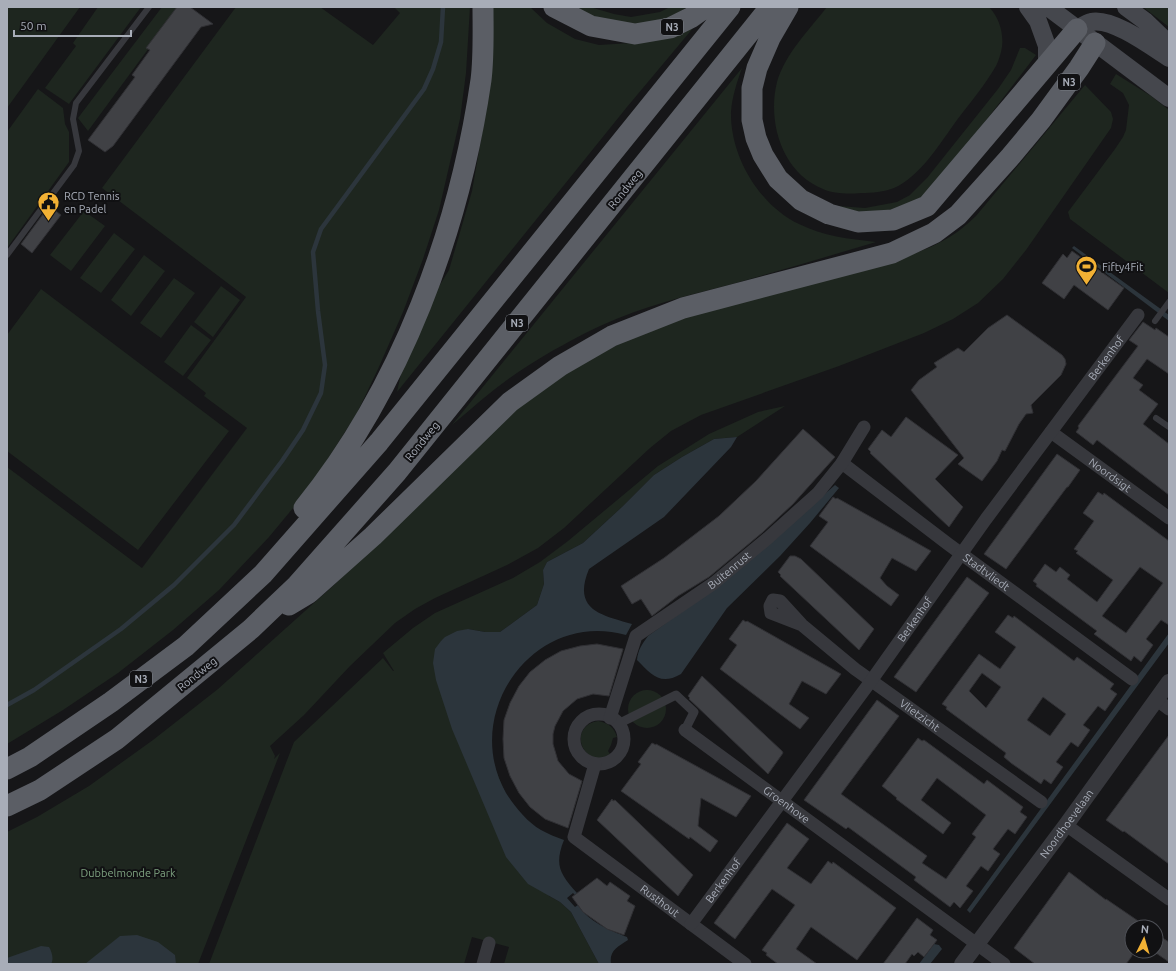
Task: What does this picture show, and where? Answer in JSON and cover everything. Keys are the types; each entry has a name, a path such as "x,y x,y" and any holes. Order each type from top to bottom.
{"highway":[{"name":"N3","path":"263,574 273,546 316,492 350,443 390,373 432,278 466,164 481,78 483,7"},
{"name":"N3","path":"554,7 591,26 635,34 670,28 692,17 706,7"},
{"name":"N3","path":"7,769 30,757 105,706 186,646 263,574 379,442 730,7"},
{"name":"Rondweg","path":"7,806 40,790 117,739 252,629 297,585 397,472 770,7"},
{"name":"N3","path":"788,7 770,38 757,68 752,88 752,120 756,138 763,155 778,179 801,200 829,214 858,222 894,220 927,206 1018,101 1077,29"},
{"name":"N3","path":"252,629 308,594 373,536 510,402 560,366 612,336 683,308 892,253 934,233 958,215 1011,156 1046,114 1095,43"}],"main road":[{"path":"1028,7 1038,21 1047,46 1047,65"},
{"path":"1048,7 1169,98"},
{"path":"1126,7 1145,21 1169,44"},
{"path":"1077,29 1092,22 1103,14"},
{"path":"1095,43 1102,33 1103,14"},
{"path":"1103,14 1120,28 1169,58"}],"street":[{"name":"Berkenhof","path":"691,924 871,681 962,553 1138,315"},
{"name":"Buitenrust","path":"614,721 626,669 636,636 714,583 768,538 818,493 842,463 864,427"},
{"name":"Noordsigt","path":"1051,432 1169,518"},
{"name":"Stadtvliedt","path":"842,463 1132,679"},
{"name":"Vlietzicht","path":"802,625 871,681 1041,802"},
{"name":"Noordhoevelaan","path":"962,964 1066,825 1163,704 1169,682"},
{"name":"Groenhove","path":"614,721 676,695 694,712 685,730 1004,964"},
{"path":"598,715 614,721 623,735 623,743 617,757 603,764 595,764 583,759 574,742 576,729 580,723 591,716 598,715"},
{"name":"Rusthout","path":"595,764 574,837 745,964"},
{"path":"1066,825 1169,899"},
{"path":"483,964 489,943"}],"lane":[{"path":"7,254 74,165 79,150 73,119 76,103 149,7"},
{"path":"1155,321 1169,302"},
{"path":"1156,418 1169,427"}],"green space":[{"path":"7,7 80,7 7,108"},
{"path":"98,7 141,7 69,104 45,88 76,46 73,43"},
{"path":"162,7 179,7 88,131 78,118"},
{"path":"236,7 320,7 373,45 400,13 394,7 470,7 466,73 460,119 439,210 423,259 403,312 378,369 357,413 308,490 269,537 219,590 173,630 118,673 63,710 7,744 7,467 142,568 247,428 204,396 206,393 187,378 246,297 102,188"},
{"path":"491,7 530,7 547,23 575,39 599,45 631,43 699,21 627,107 397,392 404,360 435,293 449,270 472,191 486,111"},
{"path":"568,7 590,7 631,17 660,12 670,7 687,7 672,17 644,26 617,25"},
{"path":"827,7 989,7 999,22 1002,34 1001,54 992,73 929,158 913,176 894,188 878,192 852,194 827,191 809,181 797,171 788,159 781,144 776,129 774,113 774,97 777,82 792,52 805,33"},
{"path":"1143,7 1169,7 1169,27"},
{"path":"1020,48 1025,48 1036,55 949,169 927,194 910,206 880,216 825,205 865,208 897,202 910,195 927,178 998,89 1011,70"},
{"path":"742,68 732,101 732,129 742,162 760,192 771,205 785,216 808,228 836,236 876,242 667,302 616,319 572,340 526,367 497,388 452,425"},
{"path":"1116,74 1151,96 1169,110 1169,293 1070,219 1068,212 1115,149 1126,130 1129,105 1123,93 1110,84"},
{"name":"Dubbelmonde Park","path":"1085,85 1111,112 1113,119 1111,128 1026,250 1003,279 978,303 953,319 924,333 839,366 701,415 671,431 650,448 564,528 538,548 507,565 435,598 415,609 395,623 350,666 304,715 270,746 275,756 274,759 280,753 198,964 7,964 7,832 37,817 89,786 153,740 218,689 334,585 507,412 565,369 678,317 913,254 947,239 976,216"},
{"path":"38,89 63,108 65,124 69,132 69,162 7,248 7,132"},
{"path":"84,211 105,226 71,271 50,255"},
{"path":"114,233 135,249 101,293 80,278"},
{"path":"144,255 165,271 131,316 111,300"},
{"path":"174,278 195,293 161,338 140,323"},
{"path":"221,286 240,300 213,337 194,322"},
{"path":"41,289 229,431 138,550 7,451 7,335"},
{"path":"191,325 211,340 183,376 164,362"},
{"path":"785,406 737,437 714,439 654,475 583,543 547,562 543,570 544,584 537,605 500,632 485,632 468,629 441,641 549,896 560,902 571,912 599,964 504,964 509,947 472,937 464,964 209,964 294,742 383,658 394,671 383,653 413,628 435,613 513,578 540,562 568,541 658,466 709,434 758,412"},
{"path":"643,690 651,690 663,699 666,709 663,719 657,725 651,728 643,728 631,719 628,713 628,705 637,693"},
{"path":"598,721 610,726 617,737 613,738 608,751 610,754 601,758 593,757 587,753 582,746 581,739 582,731 588,725"}],"shaded area":[{"path":"1074,246 1169,315 1169,321 1072,248"},
{"path":"737,437 731,447 664,517 589,569 584,594 587,602 592,608 600,613 632,624 626,635 593,631 562,637 536,652 515,674 500,701 493,730 494,762 506,793 517,809 531,823 536,827 564,840 559,856 560,869 566,880 577,893 575,895 573,893 567,898 575,907 578,905 594,921 627,937 628,940 617,947 611,956 611,964 599,964 571,912 560,902 528,884 506,857 452,729 436,680 433,663 435,649 445,637 457,631 468,629 485,632 500,632 537,605 544,584 543,570 547,562 583,543 654,475 714,439"},
{"path":"835,485 839,488 810,523 780,556 727,608 681,674 667,679 662,679 652,674 637,660 638,653 648,636 729,578"},
{"path":"1169,633 1169,643 970,913 967,910"},
{"path":"137,935 158,942 175,955 176,964 85,964 120,936"},
{"path":"934,944 939,945 942,949 930,964 919,964"},
{"path":"41,946 49,947 52,956 51,964 7,964 7,958"}],"building":[{"path":"177,7 190,7 213,24 201,27 113,146 105,152 88,140 135,77 132,75 150,50 146,48"},
{"path":"49,206 61,215 32,253 21,244"},
{"path":"1072,251 1124,288 1108,310 1074,285 1064,299 1042,283 1063,254 1067,258"},
{"path":"1007,315 1062,355 1066,364 1061,375 1031,405 1033,413 1026,414 1005,451 1002,450 997,461 982,481 958,464 964,458 911,390 919,380 937,367 934,363 958,348 964,352 988,328"},
{"path":"1143,322 1155,330 1156,328 1169,337 1169,374 1147,359 1133,378 1143,385 1139,390 1158,404 1143,424 1169,444 1169,495 1097,440 1093,445 1076,432 1079,428 1078,426 1138,346 1129,340"},
{"path":"906,417 958,455 935,479 963,507 949,527 870,453 871,452 868,449 882,430 891,437"},
{"path":"803,429 835,457 793,504 763,532 709,577 678,596 652,616 641,599 632,604 621,586 664,558 719,516 756,481"},
{"path":"1057,454 1080,470 1006,569 984,554"},
{"path":"1098,492 1103,495 1104,493 1169,541 1169,625 1161,620 1146,639 1153,645 1141,662 1134,656 1131,661 1094,634 1097,631 1036,586 1037,584 1033,581 1045,564 1056,572 1060,567 1070,575 1067,579 1097,602 1113,580 1076,553 1078,551 1074,549 1094,521 1083,513","holes":["1140,567 1163,583 1126,633 1102,616"]},
{"path":"833,497 931,551 916,571 892,558 880,578 887,586 899,595 891,606 810,546 828,522 819,516"},
{"path":"790,556 795,556 801,559 874,629 859,650 780,576 781,575 778,572"},
{"path":"967,577 989,593 916,692 894,677"},
{"path":"1008,615 1013,618 1014,616 1074,661 1077,657 1114,684 1110,689 1117,694 1105,711 1098,706 1083,725 1090,730 1078,747 1071,742 1056,762 1063,767 1051,784 1044,779 1041,784 1011,763 1004,757 1006,753 946,709 947,707 942,704 979,654 1000,669 1016,647 995,632","holes":["982,673 1001,687 986,708 969,691","1043,697 1066,714 1050,736 1027,720"]},
{"path":"743,620 841,674 826,694 802,681 789,704 809,718 800,729 720,669 737,645 729,639"},
{"path":"597,644 623,649 609,696 593,694 577,699 563,711 555,726 553,734 553,744 558,761 569,774 582,781 568,828 545,819 530,807 519,793 510,776 504,758 504,720 510,703 519,686 530,672 545,660 561,651 580,646"},
{"path":"702,676 782,751 783,753 768,774 689,699 690,698 688,696"},
{"path":"877,700 899,716 841,794 927,856 922,863 946,879 976,837 972,834 986,815 937,778 921,800 951,823 943,834 896,799 897,798 882,786 918,738 922,741 924,740 984,784 987,780 1023,807 1020,812 1027,817 1015,834 1008,829 993,849 1000,854 988,871 981,866 966,886 973,891 960,908 954,902 950,907 914,880 916,877 848,827 846,829 804,800"},
{"path":"1169,735 1169,864 1124,831 1123,832 1106,820"},
{"path":"652,743 751,796 736,817 701,798 698,826 718,841 710,852 621,791 641,764 638,762"},
{"path":"612,799 613,801 615,800 693,875 678,896 597,820"},
{"path":"787,823 809,839 787,868 811,884 828,861 832,864 833,862 896,908 857,960 811,927 796,949 817,964 778,964 766,955 767,953 762,950 795,905 772,889 735,939 714,923"},
{"path":"1069,872 1106,900 1135,919 1124,919 1124,959 1130,959 1126,964 1035,964 1014,948"},
{"path":"597,878 607,886 610,882 630,896 627,901 635,906 624,935 607,929 583,912 572,897"},
{"path":"917,918 933,930 930,935 937,940 924,957 918,952 914,956 912,954 905,964 883,964"},
{"path":"1164,939 1169,942 1169,962 1164,959"}],"waterway":[{"path":"7,705 34,690 121,629 174,585 234,525 282,461 303,430 321,393 325,365 318,311 313,252 321,229 424,89 433,69 441,42 443,7"}],"place":[{"name":"RCD Tennis en Padel","path":"48,222"},
{"name":"Fifty4Fit","path":"1086,286"}]}
